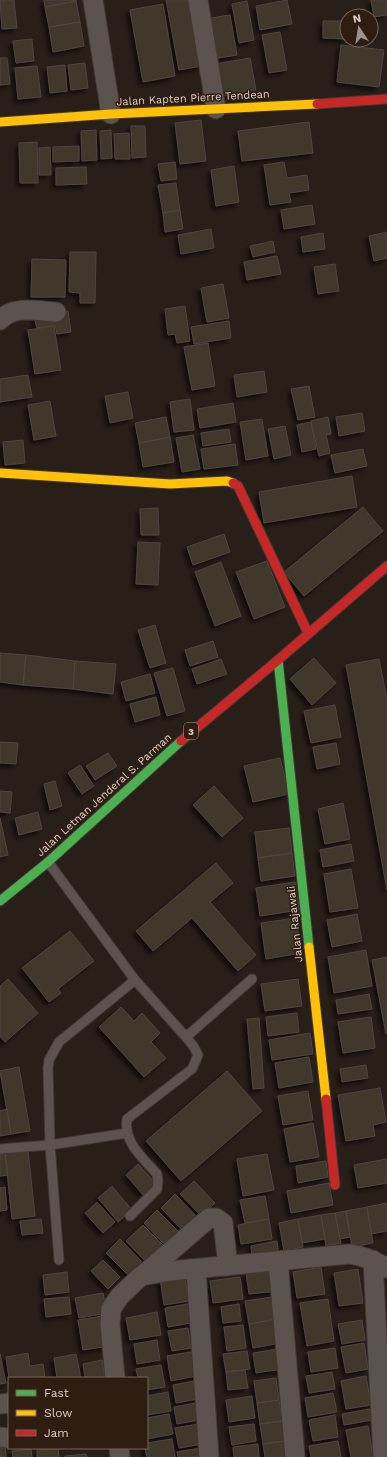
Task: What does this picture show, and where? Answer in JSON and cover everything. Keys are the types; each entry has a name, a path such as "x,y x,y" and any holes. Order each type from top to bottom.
{"main road":[{"name":"Jalan Kapten Pierre Tendean","path":"0,122 112,114 301,105 326,102 387,99"},
{"path":"0,473 170,484 227,481 236,485 308,633"},
{"name":"Jalan Letnan Jenderal S. Parman","path":"0,901 48,862 194,729 278,660 387,566"},
{"name":"Jalan Rajawali","path":"278,660 335,1185"}],"street":[{"path":"93,0 112,114"},
{"path":"198,0 216,109"},
{"path":"0,320 8,313 22,310 56,312"},
{"path":"115,1377 110,1324 111,1309 120,1296 209,1218 216,1218 224,1223 228,1266"},
{"path":"141,1276 170,1271 350,1254 361,1256 380,1264 383,1457"},
{"path":"278,1261 295,1457"},
{"path":"196,1269 209,1457"}],"lane":[{"path":"48,862 135,980 186,1037 198,1055 192,1069 128,1119 126,1127 129,1140 156,1174 158,1181 157,1189 130,1216"},
{"path":"186,1037 252,979"},
{"path":"59,1260 50,1145 48,1068 59,1042 135,980"},
{"path":"0,1149 50,1145 127,1133"}],"building":[{"path":"0,0 14,0 17,28 2,29"},
{"path":"44,0 76,0 76,1 45,7"},
{"path":"166,0 190,0 202,66 179,70"},
{"path":"287,0 292,24 260,30 256,6"},
{"path":"371,0 387,0 387,15 379,16 379,8 372,8"},
{"path":"76,1 80,22 49,27 45,7"},
{"path":"247,1 254,40 239,43 232,4"},
{"path":"163,4 175,76 143,82 130,10"},
{"path":"230,15 237,55 218,58 211,18"},
{"path":"323,21 339,21 339,39 323,38"},
{"path":"80,22 84,46 53,52 49,27"},
{"path":"280,32 287,70 269,73 262,35"},
{"path":"32,39 34,61 16,63 13,41"},
{"path":"341,48 367,48 384,50 379,87 337,82"},
{"path":"0,58 7,58 10,84 0,85"},
{"path":"250,58 256,90 221,96 215,64"},
{"path":"85,63 88,88 71,90 68,65"},
{"path":"65,65 67,91 50,93 47,67"},
{"path":"37,66 41,97 18,99 15,68"},
{"path":"201,120 206,161 180,164 175,123"},
{"path":"309,122 313,153 242,161 238,131"},
{"path":"131,126 145,126 146,157 132,158"},
{"path":"96,130 97,160 82,161 81,131"},
{"path":"111,130 112,158 101,159 100,131"},
{"path":"129,133 130,159 115,159 114,134"},
{"path":"37,142 38,183 20,183 19,143"},
{"path":"79,146 79,161 53,162 53,147"},
{"path":"50,147 51,175 39,175 39,148"},
{"path":"175,162 177,179 161,181 158,164"},
{"path":"284,162 287,178 307,175 309,190 289,193 291,202 270,205 264,165"},
{"path":"234,166 239,202 216,206 211,170"},
{"path":"86,167 87,184 56,185 56,168"},
{"path":"176,183 180,210 163,213 158,185"},
{"path":"312,205 315,224 284,229 281,210"},
{"path":"180,210 183,229 165,232 163,213"},
{"path":"211,229 214,248 181,254 178,235"},
{"path":"387,232 387,258 374,261 369,236"},
{"path":"323,233 325,249 303,252 301,237"},
{"path":"273,241 275,252 253,257 250,246"},
{"path":"70,252 96,252 95,303 80,303 80,293 69,292"},
{"path":"277,256 281,274 247,280 244,262"},
{"path":"32,259 66,260 65,297 31,297"},
{"path":"335,264 339,291 318,294 314,267"},
{"path":"223,284 229,318 207,322 201,288"},
{"path":"185,306 190,341 177,343 175,334 168,335 165,309"},
{"path":"68,311 71,332 57,334 55,325 37,328 34,316"},
{"path":"229,321 231,338 194,344 191,327"},
{"path":"54,326 61,370 35,374 28,330"},
{"path":"208,343 215,386 192,390 184,347"},
{"path":"264,371 267,392 237,397 234,375"},
{"path":"28,375 32,397 0,402 0,379"},
{"path":"309,386 315,417 298,420 291,389"},
{"path":"128,392 133,418 110,423 105,396"},
{"path":"190,399 194,430 174,432 170,402"},
{"path":"50,401 56,436 34,440 28,405"},
{"path":"233,403 236,422 200,428 197,409"},
{"path":"362,413 365,431 339,436 336,417"},
{"path":"166,417 170,437 139,443 135,423"},
{"path":"328,417 331,434 326,435 330,453 319,456 311,421"},
{"path":"262,419 268,456 246,460 240,422"},
{"path":"311,422 316,449 302,452 297,425"},
{"path":"285,426 291,455 274,459 268,429"},
{"path":"229,429 231,442 203,446 201,433"},
{"path":"193,435 200,469 182,472 176,438"},
{"path":"170,437 174,462 143,467 139,443"},
{"path":"23,440 25,463 5,465 3,442"},
{"path":"235,444 238,465 204,469 201,449"},
{"path":"363,449 367,466 335,473 331,455"},
{"path":"352,476 357,507 264,523 259,492"},
{"path":"363,507 383,531 304,596 284,572"},
{"path":"158,508 159,535 141,535 140,509"},
{"path":"224,534 230,552 193,565 187,547"},
{"path":"138,542 160,543 158,585 136,584"},
{"path":"267,561 285,607 254,619 236,572"},
{"path":"221,562 241,616 215,626 195,572"},
{"path":"155,625 166,663 150,668 138,630"},
{"path":"213,641 218,657 190,666 185,650"},
{"path":"0,653 26,655 23,685 0,682"},
{"path":"26,655 75,661 73,689 23,685"},
{"path":"314,658 336,683 312,705 290,679"},
{"path":"221,659 227,674 197,684 192,669"},
{"path":"379,659 387,700 387,890 346,665"},
{"path":"75,661 116,664 113,694 73,689"},
{"path":"173,668 185,711 167,716 154,673"},
{"path":"150,674 155,693 126,701 121,682"},
{"path":"156,697 160,715 135,722 130,704"},
{"path":"335,705 341,737 311,743 304,711"},
{"path":"0,742 18,743 16,764 0,763"},
{"path":"336,743 340,764 317,769 313,747"},
{"path":"108,753 117,766 95,780 86,766"},
{"path":"280,758 289,794 253,802 244,766"},
{"path":"80,765 94,786 82,794 68,773"},
{"path":"55,781 62,806 50,810 44,784"},
{"path":"214,786 243,818 222,837 193,805"},
{"path":"0,791 12,792 10,813 0,812"},
{"path":"343,803 350,839 325,844 318,809"},
{"path":"38,812 42,829 19,835 15,818"},
{"path":"0,818 8,855 0,857"},
{"path":"289,828 292,853 258,858 255,832"},
{"path":"351,844 354,861 323,867 320,850"},
{"path":"292,853 295,876 261,881 258,858"},
{"path":"216,863 233,883 210,902 256,955 238,971 192,918 153,951 136,931"},
{"path":"351,869 358,908 330,912 324,874"},
{"path":"295,882 299,910 260,916 256,888"},
{"path":"357,914 362,941 332,947 327,920"},
{"path":"296,918 301,953 266,959 261,923"},
{"path":"70,931 94,961 58,989 61,993 49,1002 22,968"},
{"path":"366,950 372,986 334,993 328,957"},
{"path":"387,957 387,1033 386,1034 372,960"},
{"path":"8,979 38,1013 5,1042 0,1036 0,986"},
{"path":"298,979 302,1006 265,1011 261,984"},
{"path":"369,994 372,1009 338,1014 336,1000"},
{"path":"121,1007 134,1021 142,1013 160,1033 151,1042 166,1058 144,1077 99,1027"},
{"path":"297,1013 299,1032 268,1036 266,1017"},
{"path":"371,1017 375,1048 343,1053 338,1022"},
{"path":"259,1018 264,1088 253,1089 247,1019"},
{"path":"310,1033 313,1054 272,1060 269,1040"},
{"path":"309,1057 313,1082 279,1088 275,1063"},
{"path":"366,1065 368,1078 342,1082 340,1069"},
{"path":"19,1067 30,1131 11,1134 0,1071"},
{"path":"227,1071 262,1111 181,1181 146,1141"},
{"path":"380,1088 386,1122 373,1125 375,1136 346,1141 338,1095"},
{"path":"308,1091 313,1120 283,1125 278,1096"},
{"path":"7,1109 11,1134 0,1136 0,1111"},
{"path":"313,1123 319,1157 290,1162 284,1129"},
{"path":"28,1150 35,1216 12,1219 5,1153"},
{"path":"0,1153 5,1153 8,1175 0,1176"},
{"path":"267,1154 274,1190 243,1196 237,1159"},
{"path":"387,1159 387,1183 358,1188 354,1165"},
{"path":"326,1161 328,1177 298,1183 296,1166"},
{"path":"138,1164 156,1184 143,1195 126,1175"},
{"path":"194,1181 215,1203 201,1216 180,1194"},
{"path":"329,1183 333,1205 291,1213 287,1191"},
{"path":"112,1186 132,1210 118,1222 98,1198"},
{"path":"5,1187 7,1210 0,1211 0,1188"},
{"path":"175,1194 199,1219 185,1233 161,1208"},
{"path":"265,1196 269,1219 245,1223 240,1200"},
{"path":"97,1202 115,1222 103,1233 85,1213"},
{"path":"387,1203 387,1231 371,1234 367,1207"},
{"path":"367,1207 373,1243 352,1247 346,1211"},
{"path":"157,1210 182,1235 168,1248 144,1223"},
{"path":"346,1211 350,1237 340,1239 335,1213"},
{"path":"335,1213 341,1243 326,1246 321,1215"},
{"path":"321,1215 325,1239 302,1243 298,1219"},
{"path":"41,1219 43,1233 22,1235 20,1221"},
{"path":"269,1219 272,1239 241,1244 238,1225"},
{"path":"298,1219 303,1247 284,1251 279,1223"},
{"path":"143,1225 165,1247 148,1264 126,1241"},
{"path":"120,1239 145,1265 131,1278 106,1253"},
{"path":"277,1241 278,1251 252,1256 251,1246"},
{"path":"103,1260 120,1277 108,1289 91,1271"},
{"path":"321,1267 325,1294 297,1298 293,1272"},
{"path":"274,1269 277,1291 249,1294 246,1273"},
{"path":"358,1269 363,1303 339,1306 334,1273"},
{"path":"67,1272 69,1292 45,1295 43,1275"},
{"path":"184,1274 189,1301 164,1305 160,1278"},
{"path":"240,1277 243,1299 213,1303 210,1281"},
{"path":"103,1293 107,1313 79,1318 75,1298"},
{"path":"69,1297 71,1314 46,1317 44,1299"},
{"path":"273,1297 277,1319 249,1324 245,1301"},
{"path":"328,1299 334,1341 307,1346 300,1303"},
{"path":"193,1303 196,1322 168,1327 165,1308"},
{"path":"239,1304 241,1321 223,1323 221,1307"},
{"path":"157,1312 161,1335 130,1340 126,1318"},
{"path":"103,1316 109,1346 83,1350 78,1320"},
{"path":"277,1319 281,1343 253,1348 249,1324"},
{"path":"362,1320 365,1340 342,1344 338,1324"},
{"path":"243,1325 246,1348 227,1351 224,1327"},
{"path":"188,1328 191,1348 172,1351 168,1331"},
{"path":"157,1340 160,1360 137,1364 134,1344"},
{"path":"364,1343 368,1369 346,1373 341,1347"},
{"path":"335,1348 338,1368 311,1372 308,1352"},
{"path":"279,1349 282,1369 256,1373 253,1353"},
{"path":"197,1351 201,1375 171,1381 167,1356"},
{"path":"247,1351 250,1369 226,1372 223,1354"},
{"path":"28,1353 30,1366 43,1364 45,1377 9,1377 6,1357"},
{"path":"0,1354 6,1383 0,1384"},
{"path":"76,1354 81,1377 57,1377 54,1358"},
{"path":"102,1360 105,1377 85,1377 83,1364"},
{"path":"161,1365 165,1387 148,1390 148,1377 138,1377 136,1369"},
{"path":"245,1370 248,1388 228,1390 226,1372"},
{"path":"332,1372 335,1389 309,1393 306,1376"},
{"path":"366,1376 371,1405 346,1409 341,1381"},
{"path":"276,1378 279,1400 257,1403 254,1381"},
{"path":"200,1380 203,1398 176,1403 173,1385"},
{"path":"168,1392 171,1411 148,1415 148,1396"},
{"path":"333,1393 337,1412 308,1417 305,1398"},
{"path":"252,1396 255,1418 229,1422 226,1400"},
{"path":"279,1400 282,1421 260,1424 257,1403"},
{"path":"196,1403 199,1420 177,1424 174,1407"},
{"path":"370,1409 372,1420 344,1425 342,1414"},
{"path":"169,1414 173,1434 148,1439 148,1418"},
{"path":"335,1415 338,1437 313,1441 309,1420"},
{"path":"282,1421 285,1441 263,1444 260,1424"},
{"path":"199,1424 202,1444 179,1448 175,1428"},
{"path":"254,1424 256,1441 232,1445 229,1427"},
{"path":"368,1426 373,1457 351,1457 346,1430"},
{"path":"172,1439 175,1457 147,1457 145,1449 148,1449 148,1443"},
{"path":"285,1441 287,1457 265,1457 263,1444"},
{"path":"338,1441 341,1457 311,1457 309,1446"},
{"path":"0,1444 5,1444 6,1457 0,1457"},
{"path":"258,1444 259,1457 234,1457 233,1447"},
{"path":"201,1448 202,1457 178,1457 177,1452"},
{"path":"31,1449 32,1457 13,1457 12,1451"},
{"path":"58,1449 59,1457 37,1457 37,1450"},
{"path":"86,1454 87,1457 65,1457 65,1456"}],"traffic: fast":[{"path":"278,660 309,947"},
{"path":"0,901 48,862 181,741"}],"traffic: slow":[{"path":"0,122 111,114 317,104"},
{"path":"0,473 170,484 227,481 233,483"},
{"path":"309,947 326,1099"}],"traffic: jam":[{"path":"317,104 387,99"},
{"path":"233,483 238,486 308,633"},
{"path":"181,741 387,566"},
{"path":"326,1099 335,1185"}]}
